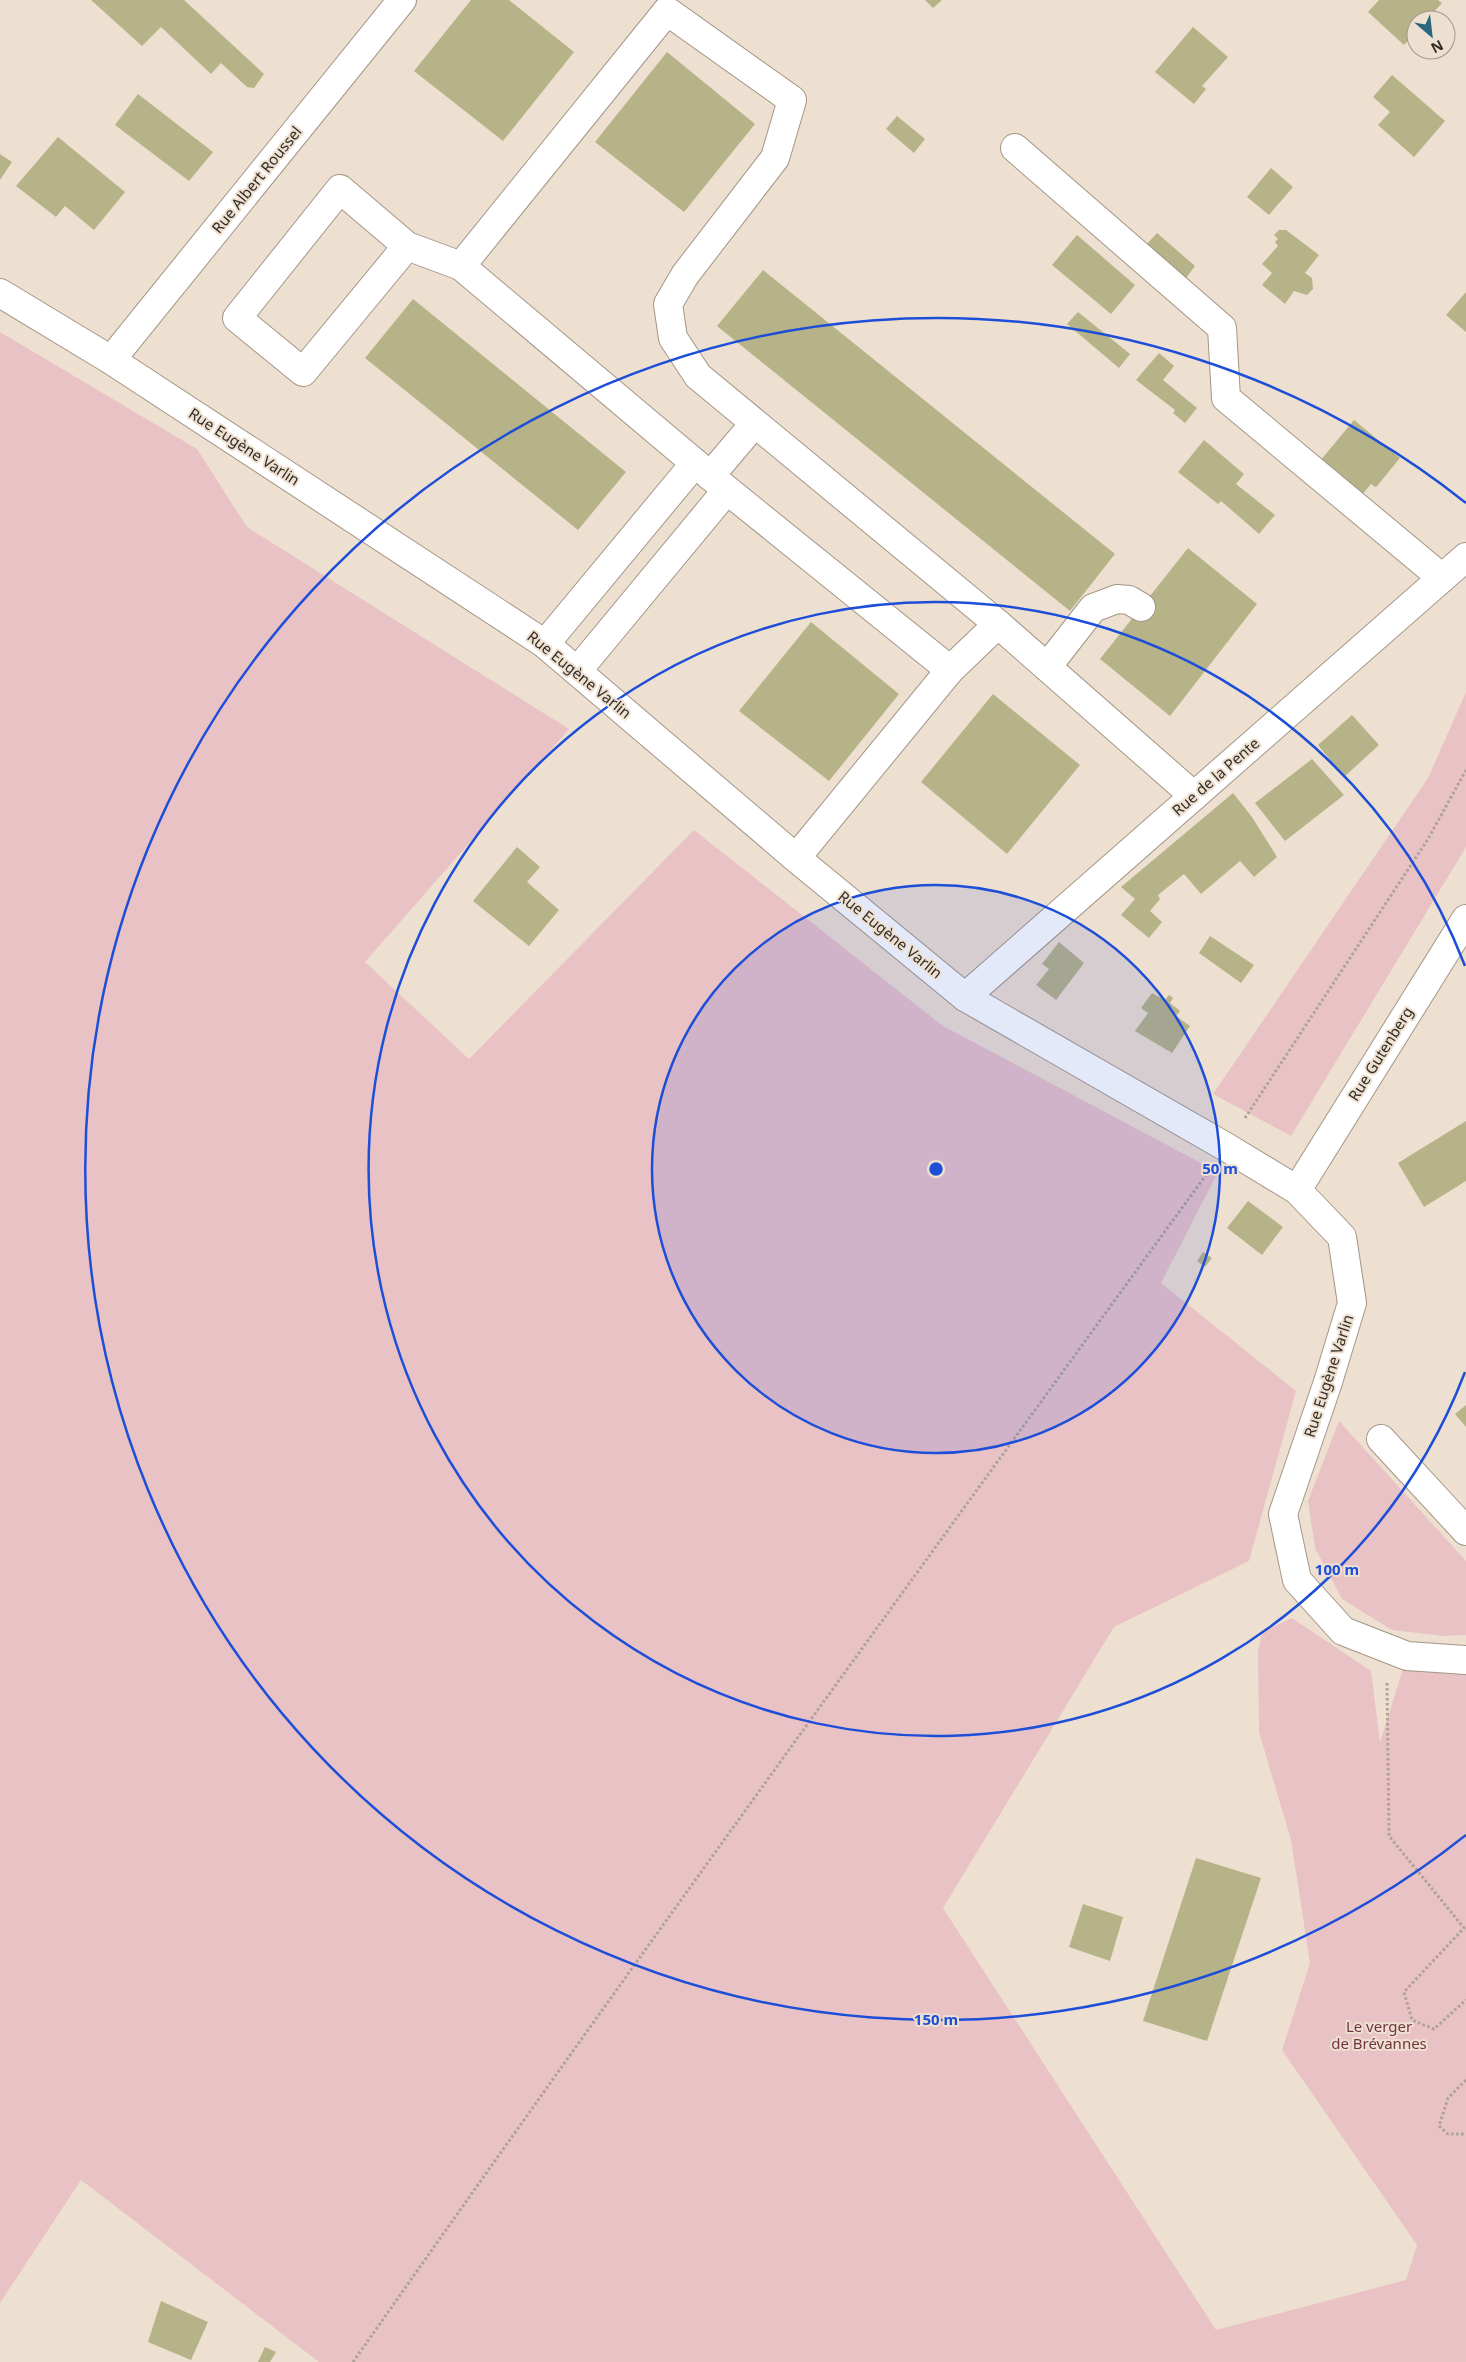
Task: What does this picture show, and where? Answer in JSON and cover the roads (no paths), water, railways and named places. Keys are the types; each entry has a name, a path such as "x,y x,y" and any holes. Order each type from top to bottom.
{"street":[{"name":"Rue Albert Roussel","path":"111,360 402,0"},
{"path":"461,266 667,11 792,100 775,158 685,275 668,304 673,338 698,376 998,624 1194,796"},
{"path":"1015,148 1222,328 1226,398 1442,578"},
{"path":"407,246 303,372 237,318 340,189 407,246 461,266 710,476 950,670"},
{"name":"Rue Eugène Varlin","path":"0,293 111,360 545,644 578,670 796,858 965,997 1298,1190 1342,1237 1352,1303 1328,1382 1283,1514 1297,1580 1343,1631 1407,1656 1466,1660"},
{"path":"545,644 710,476 754,424"},
{"path":"578,670 710,476"},
{"name":"Rue de la Pente","path":"965,997 1466,557"},
{"path":"1047,667 1094,608 1117,599 1129,600 1141,607"},
{"path":"796,858 950,670 998,624"},
{"name":"Rue Gutenberg","path":"1298,1190 1466,919"},
{"path":"1381,1439 1466,1531"}],"park label":[{"name":"Le verger de Brévannes","path":"1379,2036"}]}
